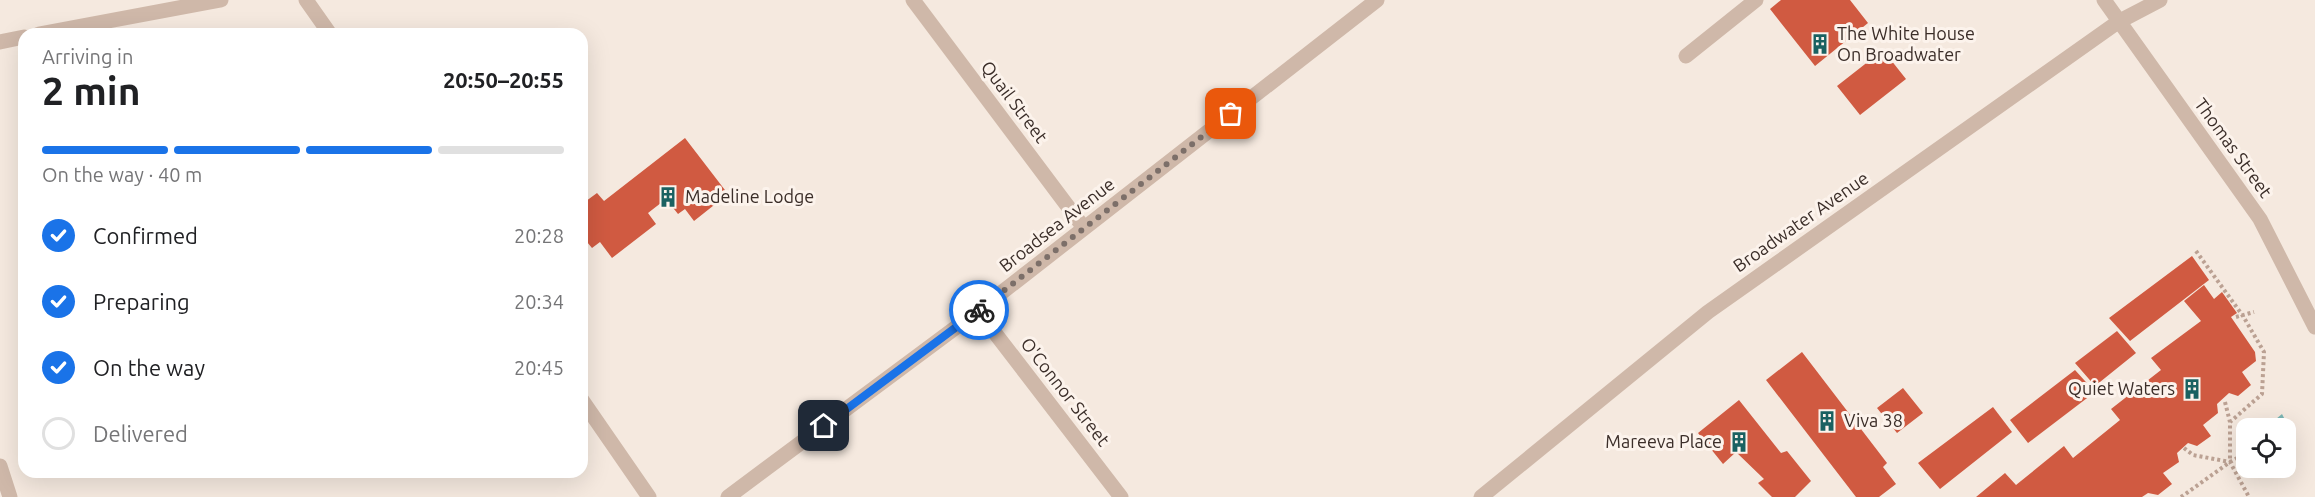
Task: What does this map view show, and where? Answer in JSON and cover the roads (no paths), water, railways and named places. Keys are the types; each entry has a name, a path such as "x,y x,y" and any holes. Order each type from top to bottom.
{"street":[{"path":"71,28 221,0"},
{"path":"306,0 326,28"},
{"name":"Quail Street","path":"913,0 1084,228"},
{"name":"Broadsea Avenue","path":"728,497 978,311 1377,0"},
{"path":"1686,56 1756,0"},
{"name":"Thomas Street","path":"2104,0 2260,219 2315,327"},
{"name":"Broadwater Avenue","path":"1481,497 1708,312 2118,22 2160,0"},
{"path":"0,42 18,39"},
{"name":"O'Connor Street","path":"978,311 1121,497"},
{"path":"588,409 649,497"},
{"path":"0,466 10,497"}],"place":[{"name":"The White House On Broadwater","path":"1820,44"},
{"name":"Madeline Lodge","path":"668,197"},
{"name":"Quiet Waters","path":"2192,389"},
{"name":"Viva 38","path":"1827,421"},
{"name":"Mareeva Place","path":"1739,442"}]}
